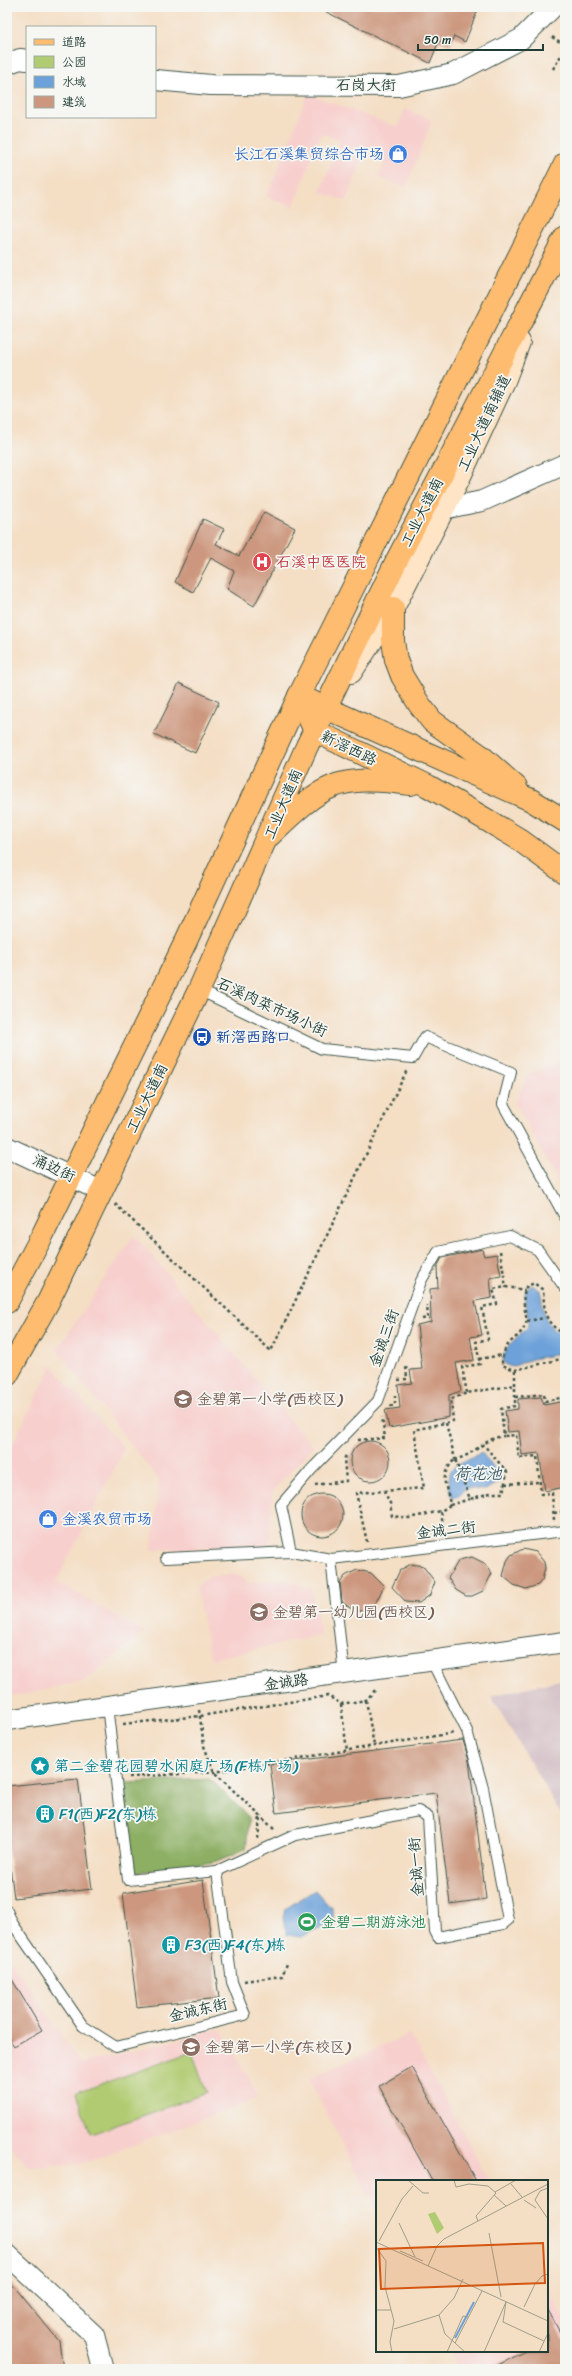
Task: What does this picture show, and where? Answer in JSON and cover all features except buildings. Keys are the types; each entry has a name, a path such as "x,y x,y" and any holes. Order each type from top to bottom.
{"main road":[{"path":"7,1302 72,1176 186,941 299,696 565,164"},
{"name":"工业大道南","path":"7,1375 48,1302 199,990 270,835 315,731 396,562 565,236"},
{"name":"工业大道南辅道","path":"327,708 393,608 443,509 504,381 544,278"},
{"path":"393,608 393,641 396,660 402,676 419,704 432,721 481,756 531,800 565,809"},
{"name":"新滘西路","path":"299,696 531,800 565,821"},
{"name":"新滘西路","path":"299,696 315,731 428,786 518,838 565,873"},
{"path":"270,835 307,800 324,789 336,784 374,780 428,786"}],"street":[{"name":"石岗大街","path":"156,80 211,85 399,86 453,74 521,39 553,7"},
{"path":"7,64 20,59 26,60"},
{"path":"443,509 482,501 565,464"},
{"name":"涌边街","path":"7,1147 72,1176 101,1191"},
{"name":"金诚路","path":"7,1720 565,1642"},
{"path":"7,2254 94,2335 103,2369"}],"lane":[{"name":"石溪肉菜市场小街","path":"199,990 322,1049 412,1058"},
{"path":"412,1058 425,1037 511,1072 503,1104 565,1217"},
{"name":"金诚三街","path":"291,1552 281,1505 378,1401 421,1281 438,1252 510,1236 538,1250 565,1288"},
{"name":"金诚二街","path":"331,1559 560,1531"},
{"path":"166,1558 291,1552 331,1559 344,1674"},
{"name":"金诚一街","path":"217,1871 295,1835 418,1811 428,1817 435,1931 438,1937 503,1924 508,1920 484,1788 467,1731 431,1660"},
{"path":"108,1706 128,1880 217,1871"},
{"name":"金诚东街","path":"7,1911 13,1924 83,2026 116,2046 245,2015 232,1982 217,1871"}],"path":[{"path":"552,37 565,45"},
{"path":"554,69 565,49"},
{"path":"101,1191 271,1351 412,1058"},
{"path":"498,1239 506,1287"},
{"path":"565,1335 554,1329 545,1318 543,1290 534,1283 526,1287 522,1297 527,1321 524,1328 512,1339 502,1355 502,1364 515,1370 565,1358"},
{"path":"467,1393 462,1368 480,1364 476,1342 488,1339 482,1307 496,1304 494,1289 506,1287 525,1290"},
{"path":"527,1321 545,1318"},
{"path":"479,1359 502,1355"},
{"path":"504,1436 501,1408 515,1406 515,1370"},
{"path":"370,1554 356,1493 424,1488 414,1430 453,1421 452,1399 467,1393 516,1385"},
{"path":"515,1397 544,1394 545,1401 565,1397"},
{"path":"446,1423 455,1458 470,1499"},
{"path":"455,1458 462,1458 495,1436 516,1435 519,1458 536,1456 541,1494 552,1493 554,1513 560,1531"},
{"path":"384,1491 392,1516 409,1518 441,1511 450,1505 470,1499 490,1494 503,1493 507,1472 483,1444"},
{"path":"450,1505 444,1481 445,1470 455,1458"},
{"path":"505,1484 540,1482"},
{"path":"441,1511 446,1545"},
{"path":"554,1513 565,1511"},
{"path":"110,1725 200,1716 328,1696 341,1704 366,1700 376,1688 383,1687"},
{"path":"197,1694 204,1746 214,1772 285,1840"},
{"path":"366,1700 374,1746"},
{"path":"341,1704 347,1751"},
{"path":"116,1778 214,1772 467,1731"},
{"path":"257,1853 260,1816"},
{"path":"232,1982 282,1976 287,1964"}],"shaded area":[{"name":"长江石溪集贸综合市场","path":"308,94 398,127 405,109 432,120 406,187 379,178 386,157 366,150 346,201 320,192 340,140 321,133 293,207 267,197"},
{"path":"565,1059 565,1194 515,1103 529,1073"},
{"name":"金碧第一小学(西校区)","path":"134,1235 313,1447 273,1490 269,1546 152,1550 159,1480 57,1350"},
{"name":"金溪农贸市场","path":"52,1366 124,1449 56,1582 145,1632 86,1680 27,1694 7,1696 7,1455"},
{"name":"金碧第一幼儿园(西校区)","path":"235,1574 249,1583 286,1580 311,1589 321,1635 211,1659 196,1587 208,1577"},
{"path":"565,1679 565,1821 491,1696"},
{"name":"金碧第一小学(东校区)","path":"7,1956 81,2064 221,2029 259,2098 81,2164 29,2168 7,2141"},
{"path":"410,2034 488,2180 376,2180 376,2209 309,2079"},
{"path":"548,2290 565,2321 565,2369 451,2369 457,2366 450,2352 548,2352"}],"green space":[{"path":"210,1779 249,1817 246,1849 214,1862 131,1873 123,1783"},
{"path":"192,2052 207,2093 91,2134 76,2093"}],"water":[{"path":"532,1285 540,1290 544,1312 548,1323 565,1338 565,1353 532,1359 512,1367 506,1365 503,1361 504,1356 512,1343 527,1328 528,1317 525,1294 527,1289"},
{"name":"荷花池","path":"481,1452 497,1471 499,1483 485,1490 466,1488 457,1497 452,1497 449,1477 451,1472 458,1465"},
{"path":"315,1890 332,1909 334,1921 301,1937 287,1935 283,1918 285,1909"}],"place":[{"name":"长江石溪集贸综合市场","path":"398,154"},
{"name":"石溪中医医院","path":"262,562"},
{"name":"新滘西路口","path":"202,1037"},
{"name":"金碧第一小学(西校区)","path":"183,1399"},
{"name":"金溪农贸市场","path":"48,1519"},
{"name":"金碧第一幼儿园(西校区)","path":"259,1612"},
{"name":"第二金碧花园碧水闲庭广场(F栋广场)","path":"40,1766"},
{"name":"F1(西)F2(东)栋","path":"45,1814"},
{"name":"金碧二期游泳池","path":"307,1922"},
{"name":"F3(西)F4(东)栋","path":"171,1945"},
{"name":"金碧第一小学(东校区)","path":"191,2047"}]}
